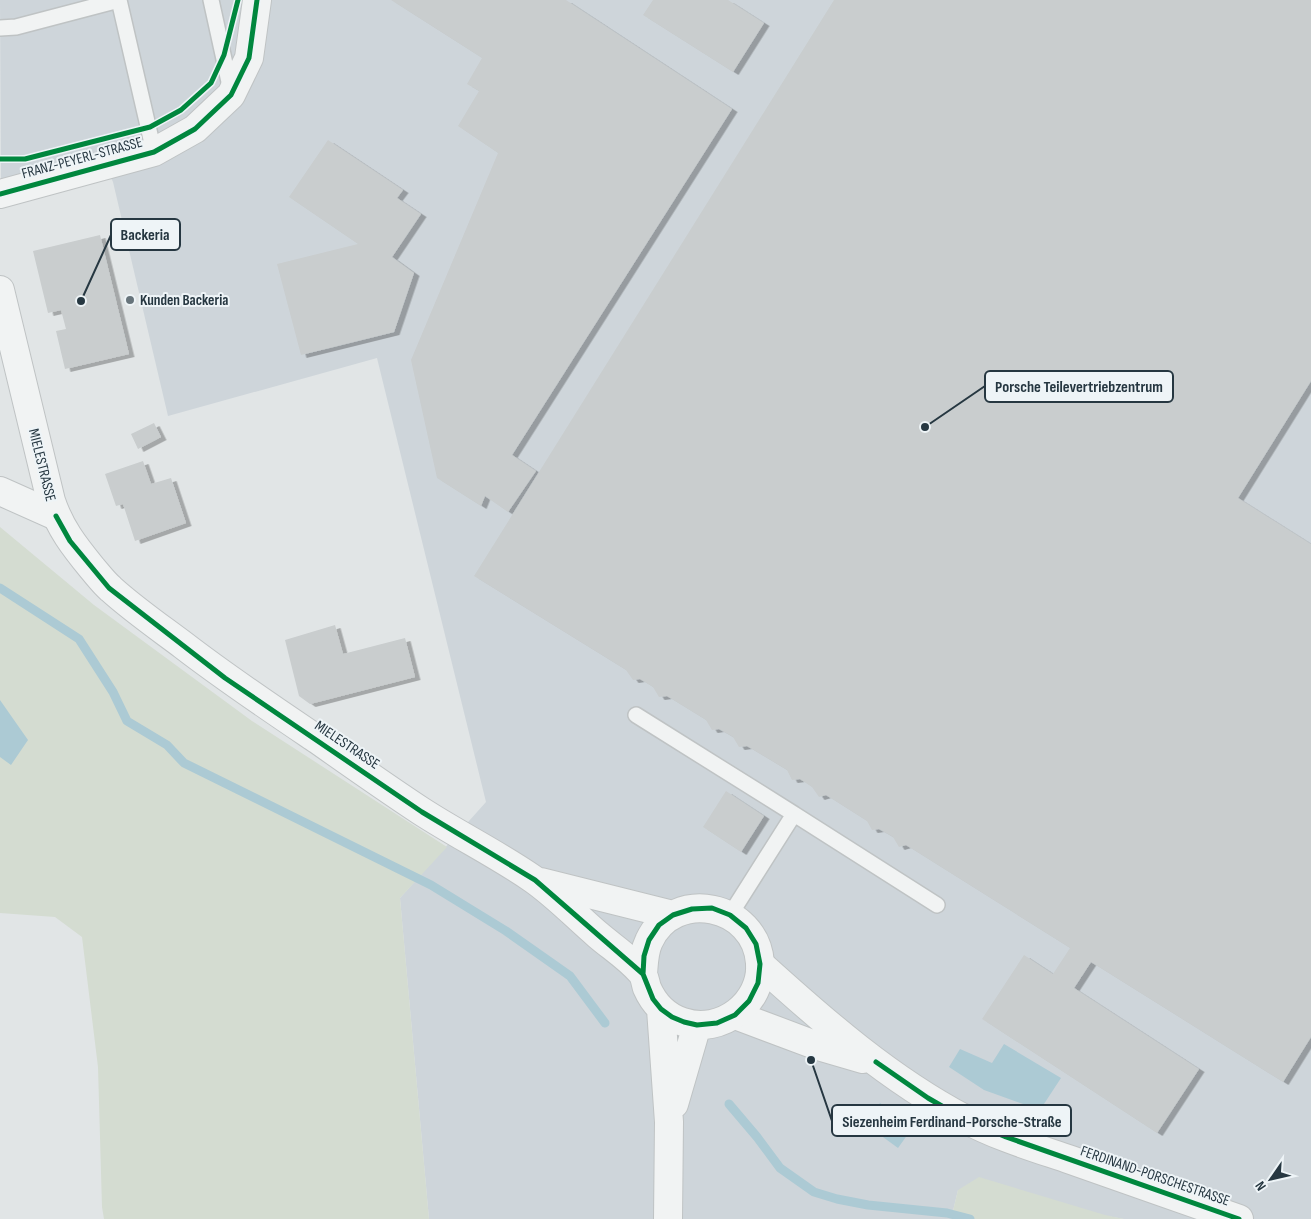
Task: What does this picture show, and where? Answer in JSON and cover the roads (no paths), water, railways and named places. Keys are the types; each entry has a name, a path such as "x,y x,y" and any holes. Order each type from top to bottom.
{"street":[{"name":"FRANZ-PEYERL-STRASSE","path":"0,194 154,152 194,129 231,95 249,58 257,0"},
{"name":"MIELESTRASSE","path":"0,290 50,501 70,541 109,588 225,678 422,812 534,880 644,974"},
{"path":"0,491 56,516"},
{"name":"MIELESTRASSE","path":"534,880 673,915"},
{"name":"MIELESTRASSE","path":"692,908 712,908 730,915 746,928 756,944 760,964 758,983 749,1001 735,1015 717,1023 697,1025 678,1020 661,1009 653,998 644,974 644,956 649,940 659,926 673,915 692,908"},
{"name":"FERDINAND-PORSCHESTRASSE","path":"760,964 828,1025 876,1062 928,1098 966,1120 998,1134 1239,1219"},
{"path":"661,1009 669,1122 668,1219"},
{"name":"FERDINAND-PORSCHESTRASSE","path":"735,1015 815,1045 876,1062"},
{"path":"669,1122 697,1025"}],"lane":[{"path":"0,28 16,27 119,0 154,152"},
{"path":"211,0 231,95"},
{"path":"636,715 937,905"},
{"path":"730,915 794,814"}],"water":[{"path":"0,700 28,740 11,765 0,757"},
{"path":"1004,1044 1061,1078 1040,1110 984,1090 949,1067 960,1049 992,1063"},
{"path":"880,1103 913,1127 898,1148 865,1124"}],"waterway":[{"path":"0,588 79,639 113,692 127,721 167,745 184,763 431,885 506,931 570,976 605,1023"},
{"path":"729,1104 780,1168 814,1192 868,1205 947,1213 970,1219"}],"place":[{"name":"Kunden Backeria","path":"130,300"},
{"name":"Backeria","path":"81,301"},
{"name":"Porsche Teilevertriebzentrum","path":"925,427"},
{"name":"Siezenheim Ferdinand-Porsche-Straße","path":"811,1060"}]}
